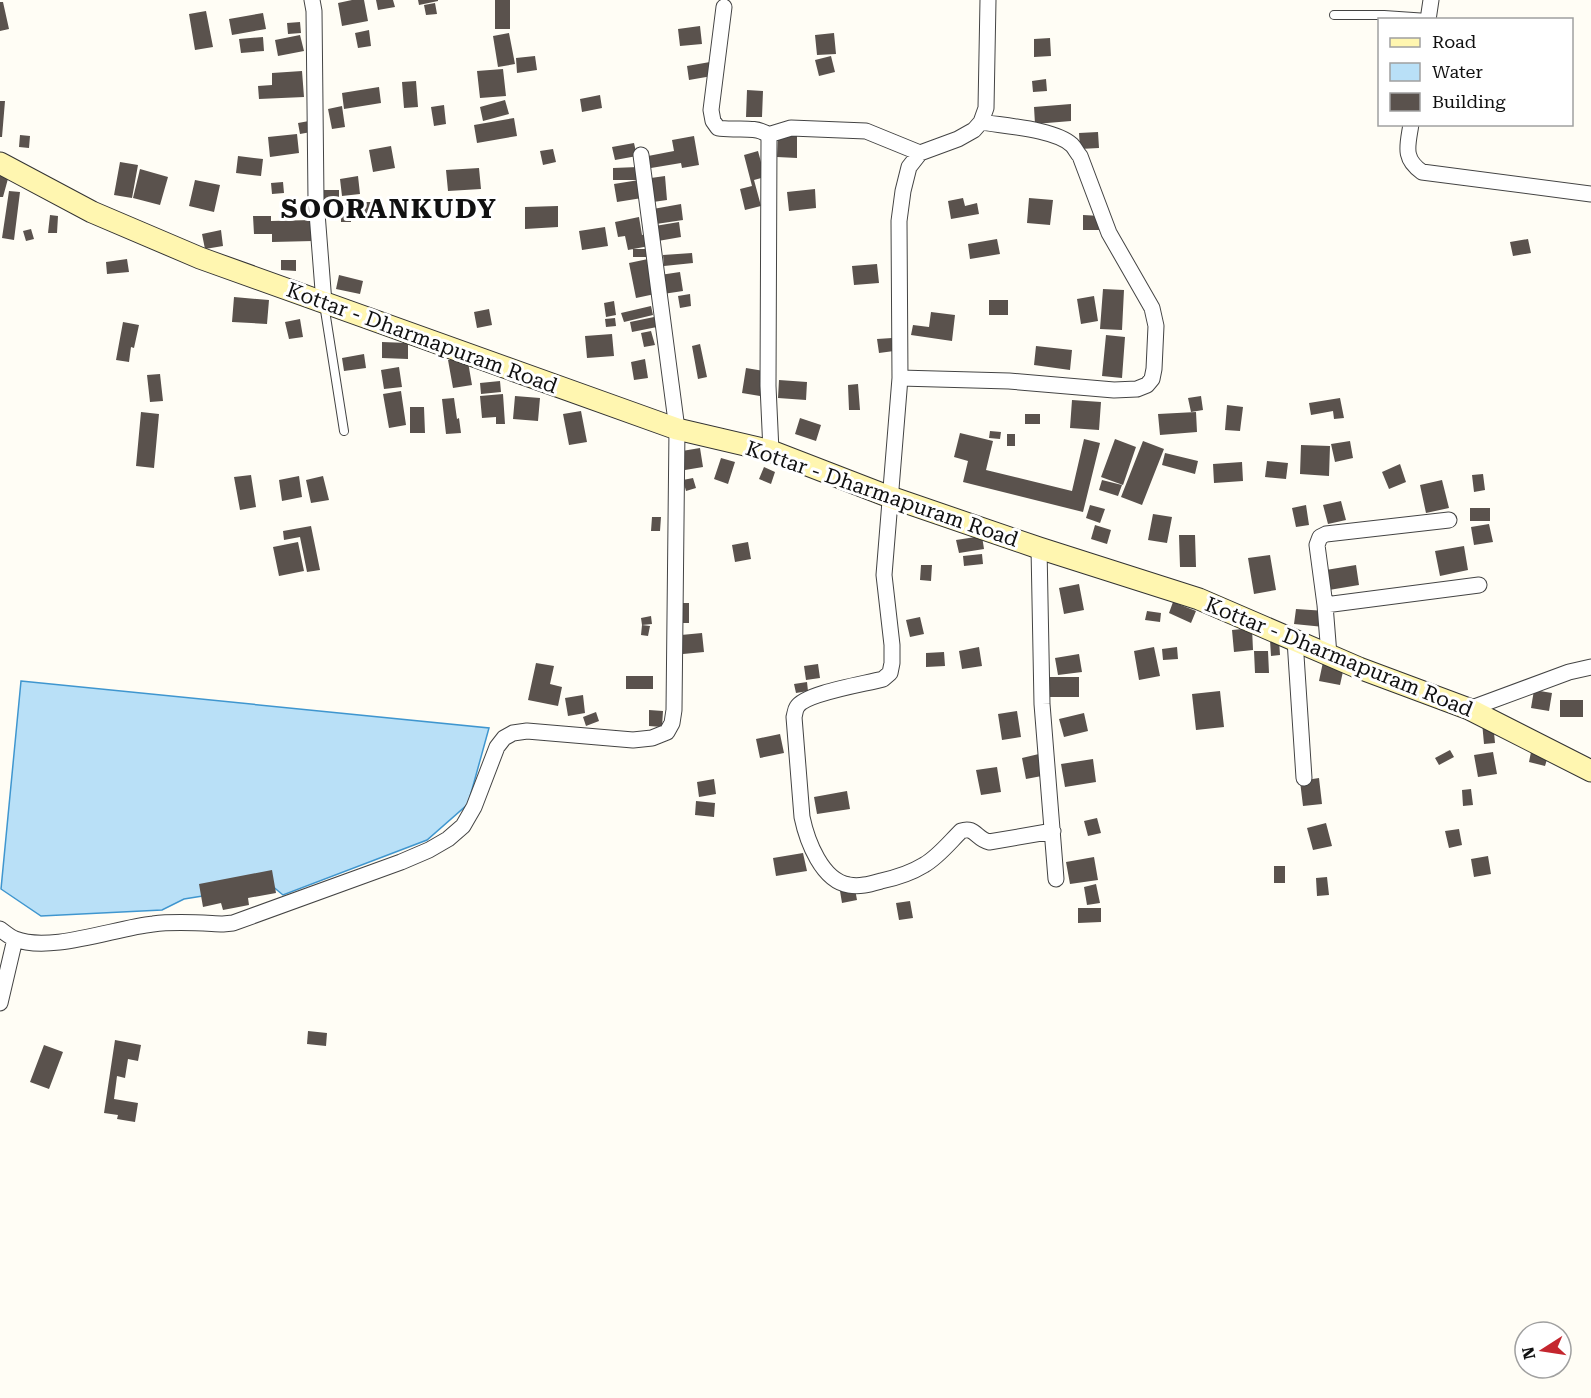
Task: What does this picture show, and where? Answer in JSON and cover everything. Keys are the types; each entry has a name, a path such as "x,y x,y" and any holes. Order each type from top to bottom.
{"main road":[{"name":"Kottar - Dharmapuram Road","path":"0,163 92,212 200,258 677,429 771,451 890,497 1199,599 1359,668 1469,710 1591,771"}],"street":[{"path":"312,0 316,201 324,303"},
{"path":"988,0 986,108 981,122 974,130 958,139 920,153 909,167 903,191 899,221 900,378 884,575 892,645 890,673 883,679 817,695 797,707 794,717 805,831 819,862 842,884 861,886 894,878 924,865 964,830 970,830 984,841 989,842 1053,831"},
{"path":"1428,18 1431,0"},
{"path":"724,7 711,110 713,121 718,128 759,130 768,135 791,128 866,131 920,153"},
{"path":"900,378 1009,381 1114,390 1137,389 1147,385 1152,379 1155,326 1152,308 1109,233 1080,156 1073,145 1059,136 981,122"},
{"path":"1411,126 1407,150 1409,159 1422,172 1591,194"},
{"path":"768,135 768,386 771,451"},
{"path":"0,929 15,939 31,943 47,943 156,924 233,922 401,862 448,839 463,826 474,807 497,747 504,738 513,733 527,731 633,740 652,738 667,732 672,723 674,710 677,429 641,155"},
{"path":"1329,655 1317,545 1320,537 1326,534 1449,520"},
{"path":"1039,548 1042,705 1056,879"},
{"path":"1325,605 1479,585"},
{"path":"1295,640 1304,778"},
{"path":"1469,710 1556,676 1591,666"},
{"path":"0,1003 15,939"}],"lane":[{"path":"1334,15 1384,15 1417,18"},
{"path":"324,303 344,431"}],"water":[{"path":"21,681 489,728 468,804 427,840 283,895 271,885 184,899 162,910 41,916 1,889"}],"building":[{"path":"364,0 368,21 342,26 338,3"},
{"path":"376,0 393,0 395,7 378,10"},
{"path":"418,0 438,0 438,1 419,5"},
{"path":"495,0 510,0 510,29 495,29"},
{"path":"0,2 3,2 9,29 0,31"},
{"path":"435,3 437,14 426,15 424,5"},
{"path":"206,11 213,47 195,50 189,14"},
{"path":"263,13 266,29 232,35 229,19"},
{"path":"300,22 301,33 288,34 287,23"},
{"path":"700,26 702,44 680,46 678,29"},
{"path":"369,30 371,46 358,48 355,33"},
{"path":"509,33 515,64 498,67 493,36"},
{"path":"834,33 836,54 817,55 815,35"},
{"path":"300,35 304,51 278,56 275,40"},
{"path":"263,37 264,51 241,53 239,39"},
{"path":"1050,38 1051,56 1034,57 1034,39"},
{"path":"535,56 537,70 517,73 516,58"},
{"path":"831,56 835,72 819,76 815,60"},
{"path":"710,62 712,76 689,80 687,66"},
{"path":"503,69 506,96 480,98 477,71"},
{"path":"302,71 304,97 259,99 258,86 272,85 272,73"},
{"path":"1046,79 1047,91 1033,92 1032,81"},
{"path":"416,81 418,107 404,108 402,82"},
{"path":"379,87 381,103 344,109 342,93"},
{"path":"747,90 763,91 762,117 746,117"},
{"path":"600,95 602,108 582,112 580,99"},
{"path":"505,100 509,114 483,121 480,107"},
{"path":"0,101 5,101 2,137 0,137"},
{"path":"1071,104 1071,121 1035,124 1034,107"},
{"path":"444,105 446,124 434,126 431,107"},
{"path":"342,106 345,127 332,129 328,109"},
{"path":"514,118 517,136 477,143 474,125"},
{"path":"309,121 311,132 300,134 298,123"},
{"path":"1098,132 1099,148 1080,149 1079,133"},
{"path":"297,134 299,153 270,157 268,137"},
{"path":"20,135 30,136 29,148 19,147"},
{"path":"694,136 699,165 682,168 681,163 651,168 648,156 674,151 672,140"},
{"path":"778,136 797,136 797,158 777,157"},
{"path":"634,143 637,156 615,160 612,147"},
{"path":"391,146 395,168 373,172 369,150"},
{"path":"553,149 556,162 543,165 540,151"},
{"path":"758,151 765,177 754,180 761,206 745,210 740,189 752,186 744,155"},
{"path":"238,156 263,159 261,176 236,173"},
{"path":"120,162 138,165 132,198 114,195"},
{"path":"638,167 638,180 613,180 613,168"},
{"path":"479,168 481,189 448,191 446,170"},
{"path":"140,169 168,177 160,205 133,198"},
{"path":"0,173 9,175 3,197 0,197"},
{"path":"358,176 360,194 342,196 340,179"},
{"path":"665,176 667,200 653,202 651,178"},
{"path":"195,180 220,185 214,212 189,206"},
{"path":"639,180 642,198 617,202 614,184"},
{"path":"283,182 284,193 272,194 271,183"},
{"path":"815,189 816,208 789,211 787,192"},
{"path":"324,190 339,190 339,199 324,199"},
{"path":"9,191 20,192 14,240 2,238"},
{"path":"963,198 965,206 977,203 979,214 951,219 948,201"},
{"path":"1029,198 1053,200 1050,225 1027,223"},
{"path":"341,202 374,202 375,218 351,218 351,222 341,222"},
{"path":"681,204 683,220 656,224 653,209"},
{"path":"558,206 558,227 525,229 525,207"},
{"path":"50,215 58,216 57,233 48,233"},
{"path":"1083,215 1101,216 1100,230 1083,230"},
{"path":"253,216 271,216 271,221 312,220 313,241 272,242 272,234 254,234"},
{"path":"639,217 642,235 647,234 649,246 628,250 625,236 618,237 615,222"},
{"path":"679,222 681,237 658,241 655,226"},
{"path":"605,227 608,246 582,250 579,231"},
{"path":"31,229 34,239 26,241 23,231"},
{"path":"221,230 223,246 205,249 202,234"},
{"path":"997,239 1000,254 970,259 968,244"},
{"path":"1528,239 1531,253 1513,256 1510,242"},
{"path":"633,249 648,249 649,257 633,257"},
{"path":"692,253 693,263 664,266 663,255"},
{"path":"127,259 129,272 107,274 106,262"},
{"path":"648,259 655,294 636,298 629,263"},
{"path":"281,260 296,260 296,271 281,270"},
{"path":"877,264 879,283 854,285 852,266"},
{"path":"680,272 683,291 663,294 660,275"},
{"path":"339,275 363,281 360,294 336,289"},
{"path":"1103,289 1124,290 1122,330 1100,329"},
{"path":"690,294 691,306 680,308 678,296"},
{"path":"1094,296 1098,321 1081,324 1077,299"},
{"path":"234,297 269,300 267,324 232,322"},
{"path":"989,300 1008,300 1008,315 989,315"},
{"path":"614,301 616,315 606,317 604,303"},
{"path":"651,306 653,315 624,322 621,313"},
{"path":"489,309 492,325 477,328 474,312"},
{"path":"931,312 955,315 952,341 911,335 913,325 929,327"},
{"path":"654,317 657,327 632,332 630,322"},
{"path":"615,318 616,326 606,327 605,319"},
{"path":"300,319 303,337 289,339 285,322"},
{"path":"123,322 139,325 134,348 131,347 129,362 116,360"},
{"path":"651,331 655,345 644,347 641,333"},
{"path":"612,334 614,356 587,358 585,336"},
{"path":"1106,335 1125,337 1122,378 1102,376"},
{"path":"892,338 894,351 879,353 877,339"},
{"path":"382,342 408,343 408,359 382,358"},
{"path":"700,344 707,377 698,379 692,346"},
{"path":"1036,346 1072,350 1070,370 1034,365"},
{"path":"364,354 366,368 344,371 342,358"},
{"path":"467,356 472,385 453,388 448,360"},
{"path":"645,359 648,378 634,380 631,362"},
{"path":"399,367 402,387 384,389 381,370"},
{"path":"746,368 764,371 760,396 742,393"},
{"path":"160,374 163,401 150,402 147,375"},
{"path":"779,380 807,382 806,400 778,398"},
{"path":"500,381 501,392 481,394 480,383"},
{"path":"858,384 860,410 849,410 848,385"},
{"path":"401,391 406,425 389,428 383,394"},
{"path":"503,394 505,424 496,424 496,417 482,418 480,396"},
{"path":"515,396 540,398 538,421 513,419"},
{"path":"1201,396 1203,410 1191,412 1188,398"},
{"path":"454,398 461,433 446,434 442,399"},
{"path":"1340,398 1344,418 1334,419 1333,411 1311,415 1309,403"},
{"path":"1072,400 1101,402 1099,430 1070,428"},
{"path":"1227,405 1243,407 1240,431 1225,430"},
{"path":"410,407 424,407 425,433 410,433"},
{"path":"581,411 587,442 569,445 563,414"},
{"path":"141,412 159,414 154,468 136,466"},
{"path":"1196,412 1197,432 1160,435 1158,414"},
{"path":"1025,414 1040,414 1040,424 1025,424"},
{"path":"800,418 821,425 816,441 795,434"},
{"path":"990,431 1001,432 1000,439 989,438"},
{"path":"960,433 993,441 986,470 1072,491 1084,439 1100,443 1083,512 963,482 968,461 954,457"},
{"path":"1007,434 1015,434 1015,446 1007,446"},
{"path":"1115,439 1136,447 1123,485 1101,477"},
{"path":"1143,441 1164,449 1142,505 1121,497"},
{"path":"1350,441 1353,458 1335,462 1331,444"},
{"path":"1301,445 1330,446 1329,476 1300,474"},
{"path":"700,448 703,467 685,470 682,451"},
{"path":"1165,453 1198,461 1195,474 1162,465"},
{"path":"721,458 735,462 728,484 714,479"},
{"path":"1267,461 1288,463 1286,479 1265,477"},
{"path":"1242,462 1243,481 1214,483 1213,464"},
{"path":"1400,464 1406,482 1389,489 1382,472"},
{"path":"764,467 775,472 771,484 759,479"},
{"path":"1483,474 1485,490 1474,492 1472,475"},
{"path":"251,475 256,507 240,510 234,477"},
{"path":"299,476 302,497 282,501 279,480"},
{"path":"323,476 329,500 311,503 306,480"},
{"path":"693,478 696,488 686,491 683,480"},
{"path":"1102,480 1122,485 1118,496 1099,490"},
{"path":"1442,480 1449,508 1426,513 1420,485"},
{"path":"1341,501 1346,520 1328,524 1323,505"},
{"path":"1090,505 1105,509 1100,523 1086,518"},
{"path":"1306,505 1309,525 1296,527 1292,508"},
{"path":"1470,508 1490,508 1490,521 1470,521"},
{"path":"1153,514 1172,517 1167,543 1148,540"},
{"path":"652,517 661,517 660,531 651,531"},
{"path":"1489,524 1493,542 1474,545 1471,527"},
{"path":"1095,525 1111,530 1107,544 1091,539"},
{"path":"311,526 320,570 307,572 300,537 284,540 283,531"},
{"path":"1179,535 1195,535 1196,567 1180,567"},
{"path":"982,536 984,549 959,553 956,540"},
{"path":"298,542 304,571 279,576 273,547"},
{"path":"748,542 751,559 735,562 732,545"},
{"path":"1464,546 1468,570 1440,576 1435,551"},
{"path":"982,554 983,564 964,566 963,556"},
{"path":"1270,555 1276,590 1254,594 1248,558"},
{"path":"921,565 932,565 931,581 920,580"},
{"path":"1356,565 1359,585 1329,590 1326,570"},
{"path":"1079,584 1084,610 1064,614 1059,588"},
{"path":"1173,602 1196,611 1191,623 1169,613"},
{"path":"679,603 689,603 689,623 679,623"},
{"path":"1296,609 1326,611 1324,627 1294,624"},
{"path":"1147,611 1161,613 1160,622 1145,620"},
{"path":"651,616 652,624 642,625 641,618"},
{"path":"920,617 924,634 910,637 906,620"},
{"path":"642,625 650,626 648,636 641,635"},
{"path":"1252,628 1253,650 1234,652 1232,630"},
{"path":"702,633 704,652 683,654 681,635"},
{"path":"1270,640 1279,640 1280,655 1271,656"},
{"path":"979,647 982,666 962,669 959,651"},
{"path":"1154,647 1160,676 1139,680 1134,651"},
{"path":"1177,647 1178,659 1163,660 1162,649"},
{"path":"1254,651 1268,651 1269,673 1255,673"},
{"path":"944,652 945,666 926,667 926,653"},
{"path":"1079,654 1082,672 1058,675 1055,658"},
{"path":"1323,662 1344,667 1340,685 1319,681"},
{"path":"536,663 554,666 550,684 562,687 558,706 528,700"},
{"path":"818,664 820,678 806,680 804,666"},
{"path":"626,676 653,676 653,689 626,689"},
{"path":"1049,677 1079,677 1079,697 1050,697"},
{"path":"807,682 808,691 796,693 794,684"},
{"path":"1534,690 1552,693 1549,711 1531,708"},
{"path":"1220,691 1224,727 1196,730 1192,694"},
{"path":"583,695 585,713 568,716 565,698"},
{"path":"1560,700 1583,700 1583,717 1560,717"},
{"path":"649,710 663,711 662,727 649,726"},
{"path":"1017,711 1021,737 1002,740 998,714"},
{"path":"596,712 599,721 586,726 583,717"},
{"path":"1084,713 1088,731 1064,737 1059,719"},
{"path":"1482,722 1493,722 1495,743 1484,744"},
{"path":"780,734 784,753 760,758 756,739"},
{"path":"1450,750 1454,757 1439,765 1435,758"},
{"path":"1493,752 1497,774 1478,777 1474,755"},
{"path":"1531,752 1548,756 1545,766 1529,762"},
{"path":"1043,753 1047,775 1026,779 1022,758"},
{"path":"1093,759 1096,782 1065,787 1061,764"},
{"path":"997,767 1001,792 981,795 976,770"},
{"path":"1319,778 1322,804 1303,806 1300,781"},
{"path":"714,779 716,794 699,797 697,782"},
{"path":"1471,789 1473,805 1463,806 1462,790"},
{"path":"847,791 850,809 817,814 814,797"},
{"path":"696,801 715,803 714,817 695,815"},
{"path":"1097,818 1101,833 1088,836 1084,821"},
{"path":"1326,823 1332,846 1313,850 1307,828"},
{"path":"1459,829 1462,845 1449,848 1445,831"},
{"path":"803,853 807,871 776,876 773,858"},
{"path":"1488,856 1491,874 1474,877 1471,859"},
{"path":"1094,857 1098,880 1070,884 1066,862"},
{"path":"1274,866 1285,866 1285,883 1274,883"},
{"path":"272,870 276,893 248,898 249,905 223,910 221,903 203,907 199,884"},
{"path":"1327,877 1329,895 1317,896 1316,878"},
{"path":"1096,884 1100,903 1087,905 1084,887"},
{"path":"855,889 857,900 842,903 840,891"},
{"path":"910,901 913,918 899,920 896,903"},
{"path":"1078,908 1101,908 1101,922 1078,923"},
{"path":"308,1031 327,1033 326,1046 307,1044"},
{"path":"115,1040 141,1045 138,1061 128,1059 125,1078 117,1076 114,1099 138,1103 135,1122 117,1119 118,1115 104,1113"},
{"path":"44,1045 63,1052 49,1089 30,1082"}],"district":[{"name":"SOORANKUDY","path":"389,209"}]}
